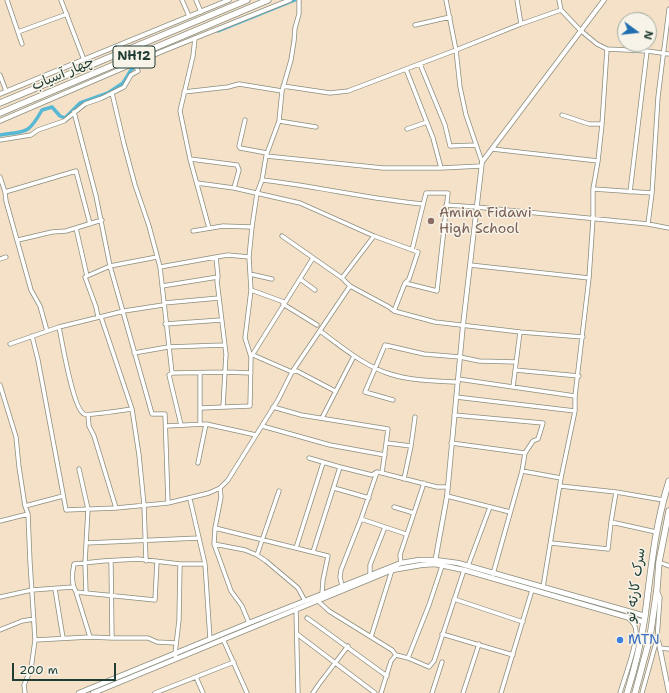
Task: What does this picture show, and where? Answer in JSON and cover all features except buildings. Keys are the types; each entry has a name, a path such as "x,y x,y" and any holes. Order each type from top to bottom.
{"highway":[{"name":"چهار آسیاب","path":"0,103 247,0"},
{"name":"چهار آسیاب","path":"0,113 268,0"},
{"path":"88,67 91,75"},
{"name":"سرک کارته نو","path":"627,693 644,619 656,532 669,481"},
{"name":"سرک کارته نو","path":"635,693 650,637 657,589 659,562 669,511"},
{"path":"630,684 636,686"}],"main road":[{"path":"93,693 210,639 249,623 401,563 419,560 468,566 543,587 626,614"},
{"path":"184,652 223,639 392,570 435,562 442,566 464,570 532,590 644,619"},
{"path":"79,693 176,656"}],"street":[{"path":"7,0 22,44"},
{"path":"61,0 84,60"},
{"path":"182,0 189,16"},
{"path":"196,0 201,12"},
{"path":"0,94 229,0"},
{"path":"0,120 136,66 290,0"},
{"path":"435,562 447,488 476,207 482,164 466,115 460,87 456,50 446,0"},
{"path":"517,0 521,24"},
{"path":"559,0 561,10 580,30 597,44 607,49 617,50"},
{"path":"482,164 580,30 604,0"},
{"path":"201,408 250,406 252,356 245,338 251,290 249,257 252,227 257,193 262,180 266,155 279,122 282,91 299,14 299,1"},
{"path":"648,224 652,192 658,97 669,9"},
{"path":"283,86 330,93 348,91 561,10"},
{"path":"18,32 67,14"},
{"path":"415,25 450,18"},
{"path":"195,40 193,56 180,111 190,159 209,228"},
{"path":"543,587 561,478 575,410 575,396 589,278 593,219 593,189 602,124 607,49"},
{"path":"630,192 647,52"},
{"path":"652,52 669,54"},
{"path":"420,64 445,125 450,146 476,145"},
{"path":"0,140 31,135 38,130 64,121 85,104 124,87 131,75 138,71 136,66"},
{"path":"406,69 427,122 441,168"},
{"path":"0,75 6,91"},
{"path":"184,92 239,84 282,91"},
{"path":"112,93 135,185 149,226 160,267 165,324 172,374 169,375 181,425"},
{"path":"74,112 102,220 110,266 152,414 165,414 168,503"},
{"path":"562,115 589,124 602,124"},
{"path":"245,120 239,146 240,148 266,155 383,168 441,168 482,164"},
{"path":"279,122 316,128"},
{"path":"407,129 427,122"},
{"path":"492,149 598,161"},
{"path":"190,159 237,165 239,170 234,188"},
{"path":"5,192 76,171 90,224"},
{"path":"0,177 31,290 40,306 47,332"},
{"path":"262,180 330,189 396,202 423,204"},
{"path":"197,183 234,188 300,203 374,236 418,252 409,279 405,282 394,311"},
{"path":"593,189 652,192"},
{"path":"405,282 437,291 448,193 426,192 412,250"},
{"path":"446,205 648,224 669,228"},
{"path":"18,240 52,232 66,231 102,220"},
{"path":"193,231 223,226 252,227"},
{"path":"76,228 88,276"},
{"path":"282,236 342,278 350,286 390,307 394,311 435,322 520,332 583,337"},
{"path":"342,278 374,236"},
{"path":"160,267 228,255 249,257"},
{"path":"0,258 6,257"},
{"path":"146,561 144,505 139,455 132,409 85,277 110,266 157,257"},
{"path":"216,257 226,372 223,407"},
{"path":"252,356 313,258"},
{"path":"470,265 589,278"},
{"path":"250,274 272,279"},
{"path":"162,286 218,277"},
{"path":"300,279 315,290"},
{"path":"32,336 66,510 116,508 168,503 190,499 209,493 220,488 228,480 237,468 262,426 292,372 350,286"},
{"path":"251,290 284,303 317,325"},
{"path":"10,344 59,327 124,311 164,304 219,298"},
{"path":"165,324 221,320"},
{"path":"59,327 70,382 79,411 88,415 132,409"},
{"path":"320,331 354,356 375,368 390,374 406,377 513,387 575,396"},
{"path":"513,387 520,332"},
{"path":"134,353 168,347 224,345"},
{"path":"393,400 365,392 385,345 424,354 460,357 479,361 516,362"},
{"path":"252,356 292,372 297,371 335,391"},
{"path":"322,418 354,356"},
{"path":"515,370 578,376"},
{"path":"172,374 200,372 251,373"},
{"path":"200,372 200,424"},
{"path":"0,385 16,438 25,506 28,514 35,640 31,669 24,685 25,693"},
{"path":"456,397 575,410"},
{"path":"273,407 301,415 388,429 382,473"},
{"path":"88,415 89,426 94,436 116,508"},
{"path":"454,415 543,423 538,439 533,441 525,453 522,471 493,574"},
{"path":"404,479 415,417"},
{"path":"166,426 206,424 256,435"},
{"path":"198,463 206,424"},
{"path":"262,426 330,444 384,455"},
{"path":"387,443 411,446"},
{"path":"451,443 525,453"},
{"path":"309,458 340,468 372,475 377,472 437,487 447,488"},
{"path":"296,548 324,463"},
{"path":"313,552 340,468"},
{"path":"79,469 88,509 85,563 86,593"},
{"path":"522,471 561,478"},
{"path":"342,586 340,577 341,570 369,498 377,472"},
{"path":"401,563 400,555 406,534 424,483"},
{"path":"560,486 616,492 663,500"},
{"path":"220,488 221,497 215,528 214,544 231,591 242,606 249,623"},
{"path":"334,488 369,498"},
{"path":"257,555 279,490"},
{"path":"551,543 608,549 616,492"},
{"path":"25,506 63,496"},
{"path":"446,496 510,512"},
{"path":"190,499 204,564 210,639"},
{"path":"394,507 414,513"},
{"path":"468,566 490,507"},
{"path":"0,521 28,514"},
{"path":"361,519 406,534"},
{"path":"611,522 656,532"},
{"path":"370,575 370,565 385,526"},
{"path":"215,528 328,556 322,594"},
{"path":"86,543 146,539 172,540 199,538"},
{"path":"214,544 245,550 257,555 298,588 305,601"},
{"path":"90,637 76,592 73,587 72,575 74,564 138,559 180,564 204,564"},
{"path":"111,561 112,638"},
{"path":"76,592 155,600 157,561"},
{"path":"659,562 669,566"},
{"path":"176,656 179,620 180,564"},
{"path":"408,658 429,605 442,566"},
{"path":"371,637 392,570"},
{"path":"318,601 329,611 392,650 396,655 429,666 434,661 464,570"},
{"path":"0,597 32,590 73,587"},
{"path":"55,589 63,638"},
{"path":"642,693 657,639 660,597 657,589"},
{"path":"501,693 532,590"},
{"path":"454,599 523,622"},
{"path":"296,609 298,693"},
{"path":"620,693 637,633 635,626 626,614"},
{"path":"307,618 348,646 387,676"},
{"path":"0,630 22,621 34,619"},
{"path":"297,634 375,693"},
{"path":"442,634 513,655"},
{"path":"35,640 90,637 148,638 156,642 176,643"},
{"path":"650,637 657,639"},
{"path":"223,639 247,693"},
{"path":"657,639 669,693"},
{"path":"464,693 479,644"},
{"path":"313,693 348,646"},
{"path":"660,648 669,649"},
{"path":"381,693 391,661 396,655"},
{"path":"155,693 162,692 234,662"},
{"path":"432,693 442,662"},
{"path":"196,677 203,693"}],"waterway":[{"path":"218,31 295,0"},
{"path":"0,135 26,130 33,124 42,110 52,107 60,116 65,118 80,103 108,93 123,83 131,70 137,65"}],"place":[{"name":"Amina Fidawi High School","path":"431,221"},
{"name":"MTN","path":"620,640"}]}
